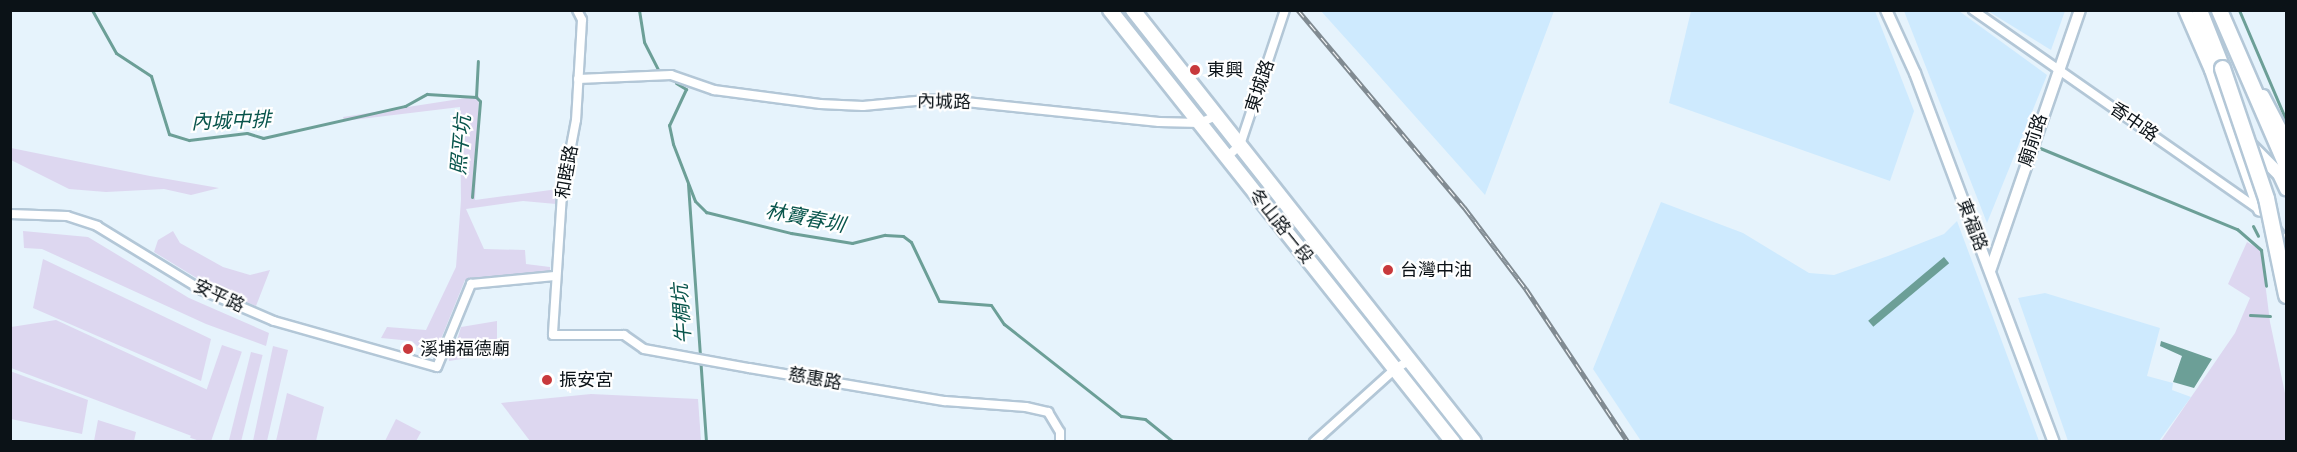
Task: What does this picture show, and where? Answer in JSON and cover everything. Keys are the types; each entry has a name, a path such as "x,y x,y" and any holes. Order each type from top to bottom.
{"highway":[{"path":"2199,10 2222,68 2265,198 2286,296"},
{"path":"2220,10 2286,165"}],"main road":[{"name":"冬山路一段","path":"1110,10 1453,441"},
{"name":"冬山路一段","path":"1133,10 1474,441"},
{"path":"2185,10 2231,126 2260,210"},
{"path":"2220,10 2286,140"},
{"path":"2231,126 2279,174 2286,189"}],"street":[{"name":"和睦路","path":"553,335 562,194 576,120 582,20 577,10"},
{"name":"東城路","path":"1227,157 1240,145 1285,10"},
{"name":"東福路","path":"1886,10 1915,73 2054,441"},
{"name":"香中路","path":"1973,10 2260,210 2286,243"},
{"name":"廟前路","path":"1990,271 2057,68 2080,10"},
{"name":"內城路","path":"578,79 671,75 714,90 820,104 862,106 937,99 1200,123 1218,115"},
{"name":"安平路","path":"10,214 67,216 97,226 202,290 274,321 437,367 471,284 555,276"},
{"name":"慈惠路","path":"553,335 624,335 644,349 945,401 1026,407 1048,412 1060,432 1060,441"},
{"path":"1314,441 1395,369 1410,360"}],"shaded area":[{"path":"1321,11 1554,11 1485,195 1366,61"},
{"path":"1691,11 1875,11 1914,111 1890,181 1669,103"},
{"path":"1904,11 1959,11 2047,75 1987,223"},
{"path":"1988,11 2065,11 2051,50"},
{"path":"479,96 475,200 558,189 556,204 523,201 466,209 484,249 525,250 526,264 550,267 550,273 465,280 434,356 428,357 412,341 381,338 387,327 426,330 456,267 461,200 460,107 344,121 343,117"},
{"path":"11,148 219,188 191,195 164,189 106,192 69,189 11,160"},
{"path":"1661,202 1743,233 1809,273 1834,275 1944,234 1957,221 2039,441 1641,441 1593,369"},
{"path":"23,231 88,237 189,298 269,333 266,346 206,324 42,249 24,248"},
{"path":"173,231 180,243 223,267 250,275 270,270 256,306 213,288 154,252 158,240"},
{"path":"2247,242 2261,250 2270,322 2286,398 2286,441 2161,441 2235,333 2250,298 2228,284"},
{"path":"1944,257 1949,263 1873,327 1868,321"},
{"path":"43,259 211,339 201,381 33,308"},
{"path":"2045,293 2160,328 2147,376 2173,383 2172,390 2191,397 2159,441 2068,441 2018,298"},
{"path":"56,320 210,391 197,438 11,368 11,327"},
{"path":"497,321 497,347 478,349 474,357 449,361 448,352 455,347 461,327"},
{"path":"2161,341 2212,359 2194,388 2173,382 2182,356 2160,346"},
{"path":"222,345 242,352 211,442 190,438"},
{"path":"273,346 288,350 267,441 253,441"},
{"path":"251,352 263,355 241,442 229,440"},
{"path":"10,371 88,400 82,434 11,419"},
{"path":"287,393 324,407 316,441 276,441"},
{"path":"591,394 698,399 701,441 530,441 501,403"},
{"path":"396,419 421,432 416,441 385,441"},
{"path":"98,420 136,432 134,441 94,441"}],"waterway":[{"name":"內城中排","path":"92,10 116,53 151,76 169,134 189,140 247,133 263,138 405,106 427,94 476,97"},
{"name":"林寶春圳","path":"639,10 644,42 659,71"},
{"path":"2239,10 2286,120"},
{"name":"照平坑","path":"472,197 480,101 476,97 478,61"},
{"name":"林寶春圳","path":"676,83 686,89 669,125 673,144 695,201 706,212 791,233 852,243 885,235 903,236 911,242 939,301 991,305 1004,324 1121,416 1145,419 1173,442"},
{"path":"2040,148 2237,229 2261,250 2266,286"},
{"name":"牛椆坑","path":"688,184 706,442"},
{"path":"2253,226 2258,236"},
{"path":"2250,315 2270,316"}],"railway":[{"path":"1298,10 1464,207 1526,289 1628,442"}],"place":[{"name":"東興","path":"1195,70"},
{"name":"台灣中油","path":"1388,270"},
{"name":"溪埔福德廟","path":"408,349"},
{"name":"振安宮","path":"547,380"}]}
